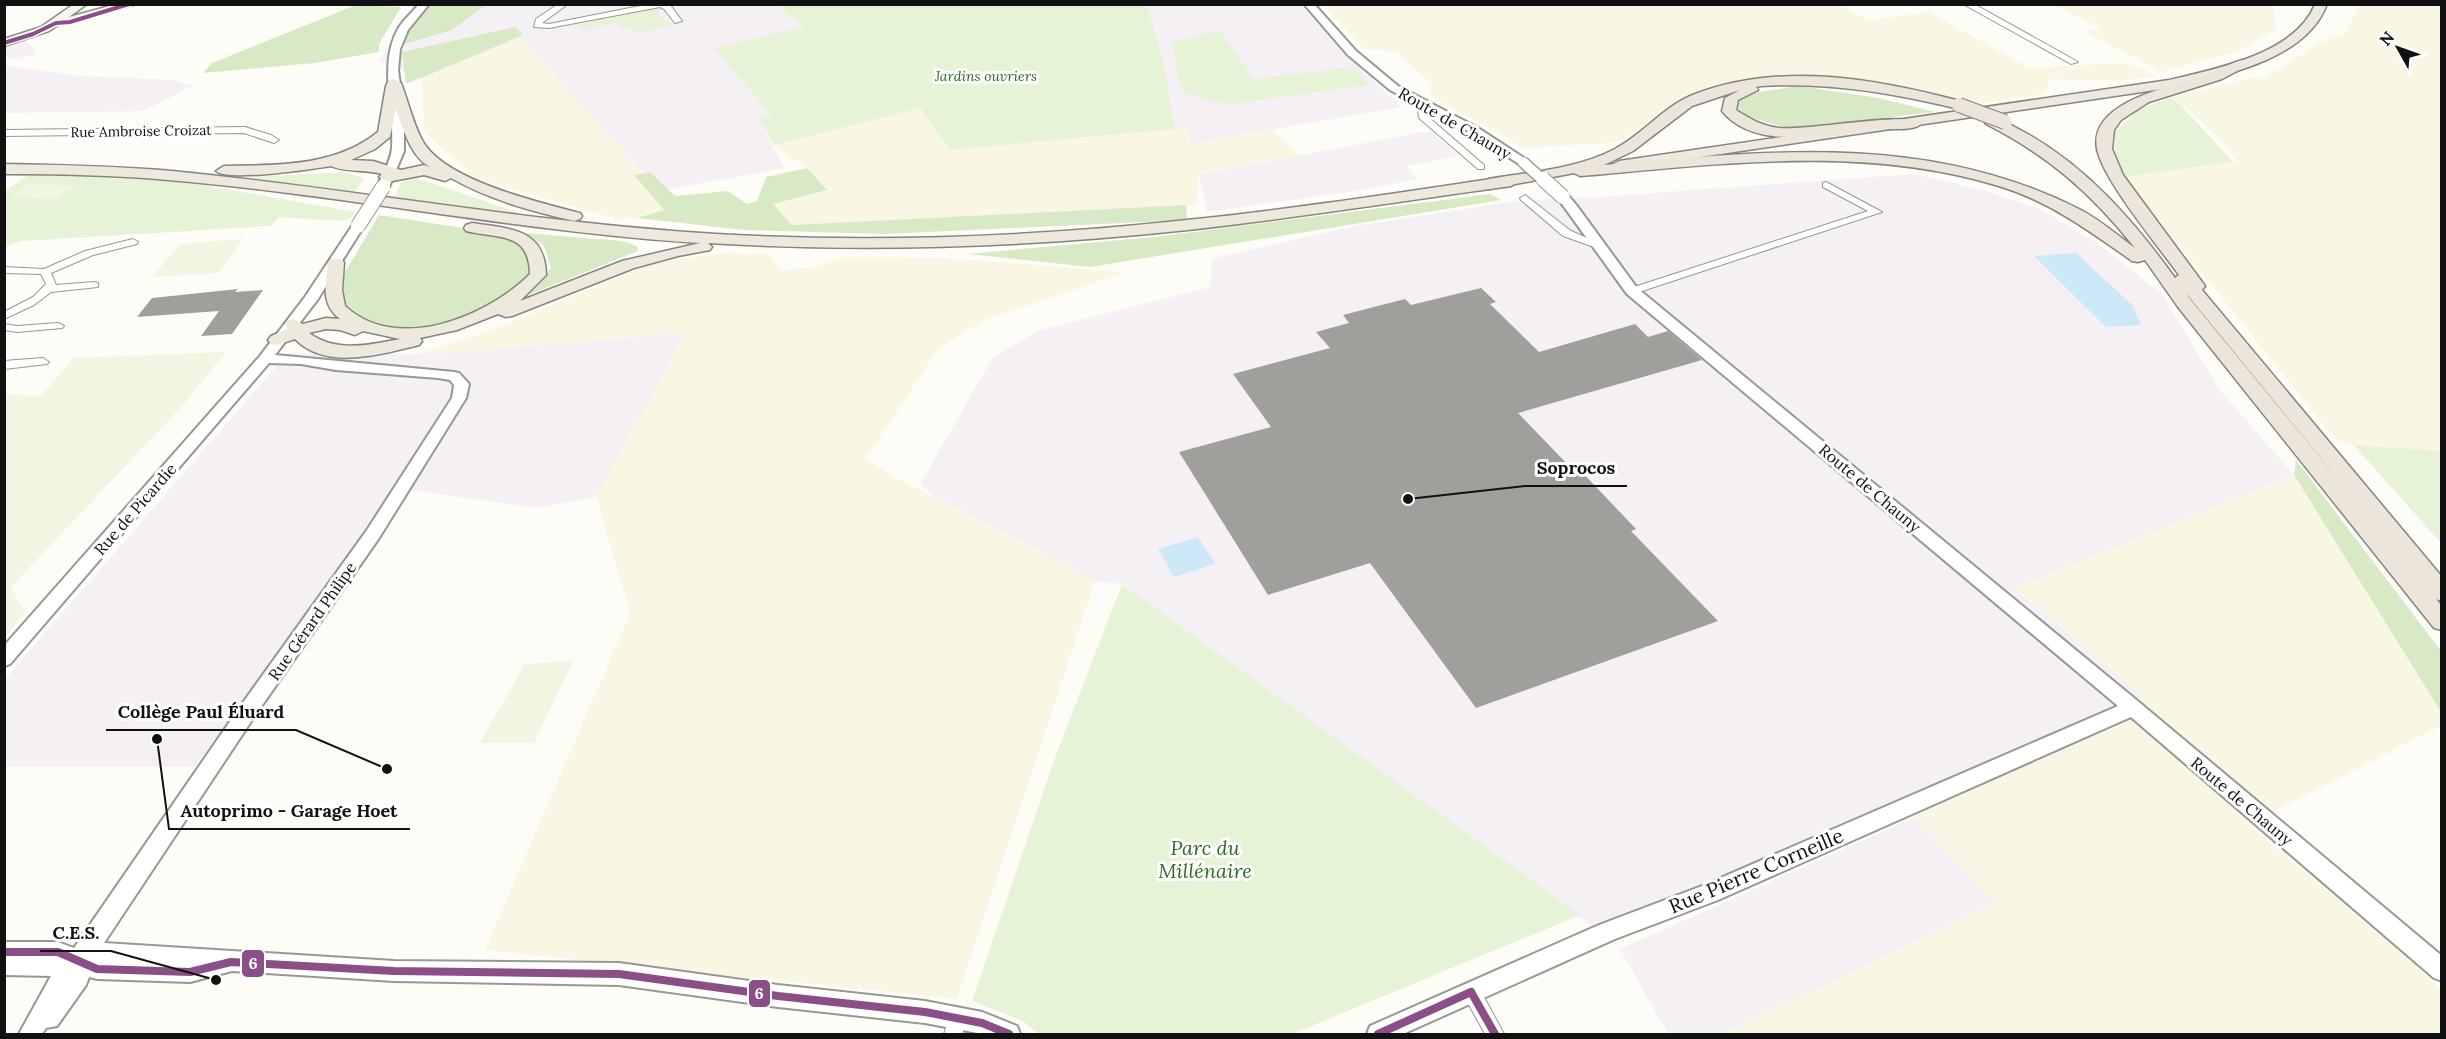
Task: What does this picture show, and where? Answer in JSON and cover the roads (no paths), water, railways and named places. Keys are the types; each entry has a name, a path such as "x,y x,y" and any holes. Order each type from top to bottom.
{"highway":[{"path":"2225,327 2116,175 2106,155 2105,139 2114,119 2128,108 2166,92 2223,74 2243,64"},
{"path":"1489,184 1584,165 1615,155 1688,102 1738,86 1785,81 1835,82 1898,90 1956,106 1998,121 2058,150 2092,178 2225,327 2442,593"},
{"path":"1915,123 1873,124 1792,134 1751,124 1733,114 1728,107 1732,98 1744,92 1800,85 1886,92 1956,106"},
{"path":"1998,121 2047,152 2088,185 2168,278 2184,303 2442,622"},
{"path":"1580,171 1719,159 1823,155 1885,158 1942,166 2018,188 2081,217 2131,251 2184,303"}],"main road":[{"path":"4,43 33,34 56,23 82,4"},
{"path":"56,23 79,20 132,4"},
{"path":"127,172 544,224 705,238 807,241 974,240 1113,232 1259,216 1489,184 2133,90 2243,64 2282,48 2314,20 2321,4"},
{"path":"4,169 127,172 251,170 348,157 381,139 386,130 394,83"},
{"path":"394,83 423,154 430,161 482,189"},
{"path":"309,164 355,164 390,177 418,170 430,171 530,206 593,220 705,238"},
{"path":"164,175 273,196 514,235 534,247 538,260 538,274 524,290 503,305 480,316 447,327 414,332 373,335 340,322 332,322 290,333"},
{"path":"292,360 319,348 362,350 441,333 487,319 631,264 670,252 712,246 807,241"},
{"path":"336,263 334,294 341,312 359,324 391,332"},
{"path":"290,333 319,348"}],"street":[{"name":"Rue de Picardie","path":"4,659 290,333 390,177 409,152 404,122 398,113 394,83 394,50 403,29 424,4"},
{"path":"564,4 539,21 537,25 558,25 660,5 667,7 678,21"},
{"name":"Route de Chauny","path":"1308,4 1353,53 1379,76 1420,103 1474,130 1523,162 1574,209 1617,274 1632,291 2133,708 2442,971"},
{"path":"1967,4 2074,62"},
{"path":"1420,103 1422,116 1481,167"},
{"name":"Rue Ambroise Croizat","path":"4,133 244,130 253,134 269,135 274,140"},
{"path":"1632,291 1877,212 1827,185"},
{"path":"1525,198 1565,234 1600,246"},
{"path":"4,270 45,272 96,250 133,242"},
{"path":"4,316 34,300 48,289 51,284 45,272"},
{"path":"48,289 94,285"},
{"path":"4,327 17,329 58,326"},
{"path":"290,333 280,356 292,360"},
{"name":"Rue Gérard Philipe","path":"79,960 242,719 373,534 459,398 462,384 454,376 292,360 260,366"},
{"path":"4,365 43,362"},
{"name":"Rue Gérard Philipe","path":"260,366 279,368 336,366"},
{"name":"Rue Pierre Corneille","path":"1378,1035 1607,932 1720,888 2133,708"},
{"path":"4,951 58,952 97,969 190,972 231,962 394,971 619,974 778,996 925,1012 956,1027 998,1028 1009,1035"},
{"path":"4,965 48,966 79,960"},
{"path":"30,1035 62,979 79,960"},
{"path":"36,1035 78,978 79,960"},
{"path":"1471,992 1495,1035"}],"water":[{"path":"2076,253 2132,305 2141,325 2106,327 2034,256"},
{"path":"1198,537 1215,564 1174,577 1158,549"}],"place":[{"name":"Soprocos","path":"1408,499"},
{"name":"Autoprimo - Garage Hoet","path":"157,739"},
{"name":"Collège Paul Éluard","path":"387,769"},
{"name":"C.E.S.","path":"216,980"}],"park label":[{"name":"Jardins ouvriers","path":"986,76"},
{"name":"Parc du Millénaire","path":"1205,860"}]}
